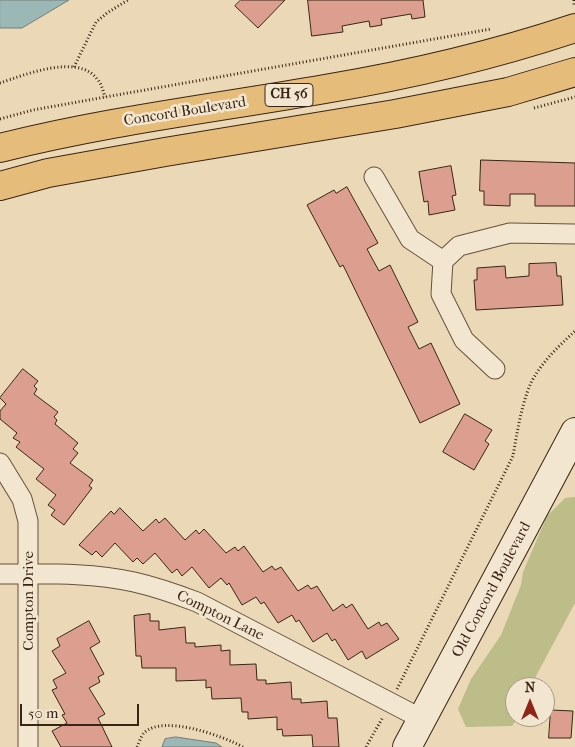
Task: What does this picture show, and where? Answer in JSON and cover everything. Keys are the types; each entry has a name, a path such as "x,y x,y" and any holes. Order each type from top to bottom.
{"main road":[{"name":"Concord Boulevard","path":"0,148 125,121 326,89 423,70 533,42 572,20"},
{"name":"CH 56","path":"0,186 48,173 145,155 395,114 508,92 575,72"}],"street":[{"path":"374,177 410,239 443,261"},
{"path":"495,369 464,340 441,294 443,261 459,246 510,233 575,234"},
{"name":"Old Concord Boulevard","path":"408,747 573,444"},
{"name":"Compton Drive","path":"0,463 16,488 26,510 29,532 28,747"},
{"name":"Compton Lane","path":"0,574 64,574 115,578 165,590 197,602 422,719"}],"path":[{"path":"74,67 96,22 128,0"},
{"path":"572,20 575,10 574,0"},
{"path":"0,119 34,110 105,97 498,28"},
{"path":"0,83 40,71 74,67 90,72 97,78 105,97"},
{"path":"366,747 390,703 513,456 517,430 534,376 575,331"},
{"path":"137,747 144,733 162,725 181,727 210,734 242,747"}],"green space":[{"path":"575,497 575,603 536,677 505,677 505,726 466,727 458,709 471,679 501,635 521,585 523,572 547,516 565,498"}],"water":[{"path":"0,0 69,0 22,28 0,28"},
{"path":"176,737 216,743 222,747 162,747 165,739"}],"building":[{"path":"241,0 285,0 258,28 235,6"},
{"path":"308,0 423,0 425,17 412,19 411,14 381,19 382,25 370,27 369,21 342,26 343,32 312,36"},
{"path":"481,160 575,163 575,206 535,206 535,194 510,194 510,206 484,205 484,191 480,191"},
{"path":"451,166 456,195 452,196 455,210 429,215 428,201 424,202 419,172"},
{"path":"347,187 378,243 367,249 379,271 390,265 418,322 408,327 419,349 431,343 460,404 420,423 343,265 340,267 307,205 334,190 336,193"},
{"path":"556,263 557,276 561,276 563,305 476,310 474,280 477,280 477,268 505,266 506,278 529,276 529,264"},
{"path":"23,369 38,381 34,386 37,389 34,394 58,412 54,417 57,420 55,424 78,443 73,449 78,453 70,463 93,480 89,486 92,488 64,525 51,515 55,510 48,505 56,495 36,479 44,469 16,447 20,442 13,438 17,433 0,419 0,411 6,404 0,398"},
{"path":"465,414 492,430 485,441 489,444 474,470 443,452"},
{"path":"120,508 143,531 156,519 159,523 165,518 185,540 196,530 199,534 204,529 226,553 235,547 238,551 244,546 263,572 272,566 275,570 281,567 298,591 308,585 311,589 317,586 333,611 343,604 346,608 352,604 368,629 379,622 381,626 387,623 399,639 366,659 362,651 348,660 335,639 332,641 327,633 313,642 299,620 296,622 292,615 278,623 264,602 261,604 256,597 242,605 229,583 227,585 221,578 209,588 192,567 182,576 177,569 172,573 155,553 143,564 137,558 133,562 115,543 102,557 96,551 92,555 79,545 111,511 114,514"},
{"path":"150,614 150,621 159,621 159,630 185,627 186,643 195,643 195,647 221,645 221,651 230,650 230,665 256,664 257,680 266,680 266,684 291,682 292,699 301,699 301,703 327,701 328,718 337,718 339,747 313,747 312,735 283,736 282,729 277,730 277,717 248,719 248,712 242,712 241,698 212,699 211,687 206,688 206,680 176,681 176,668 142,668 141,656 136,656 134,616"},
{"path":"89,621 100,642 90,648 104,674 98,677 100,682 89,688 105,714 98,718 112,747 61,747 52,731 67,723 62,715 65,714 52,690 57,688 53,680 66,673 52,651 60,646 57,639"},
{"path":"555,710 573,711 571,738 549,738 550,727 555,727"}]}
